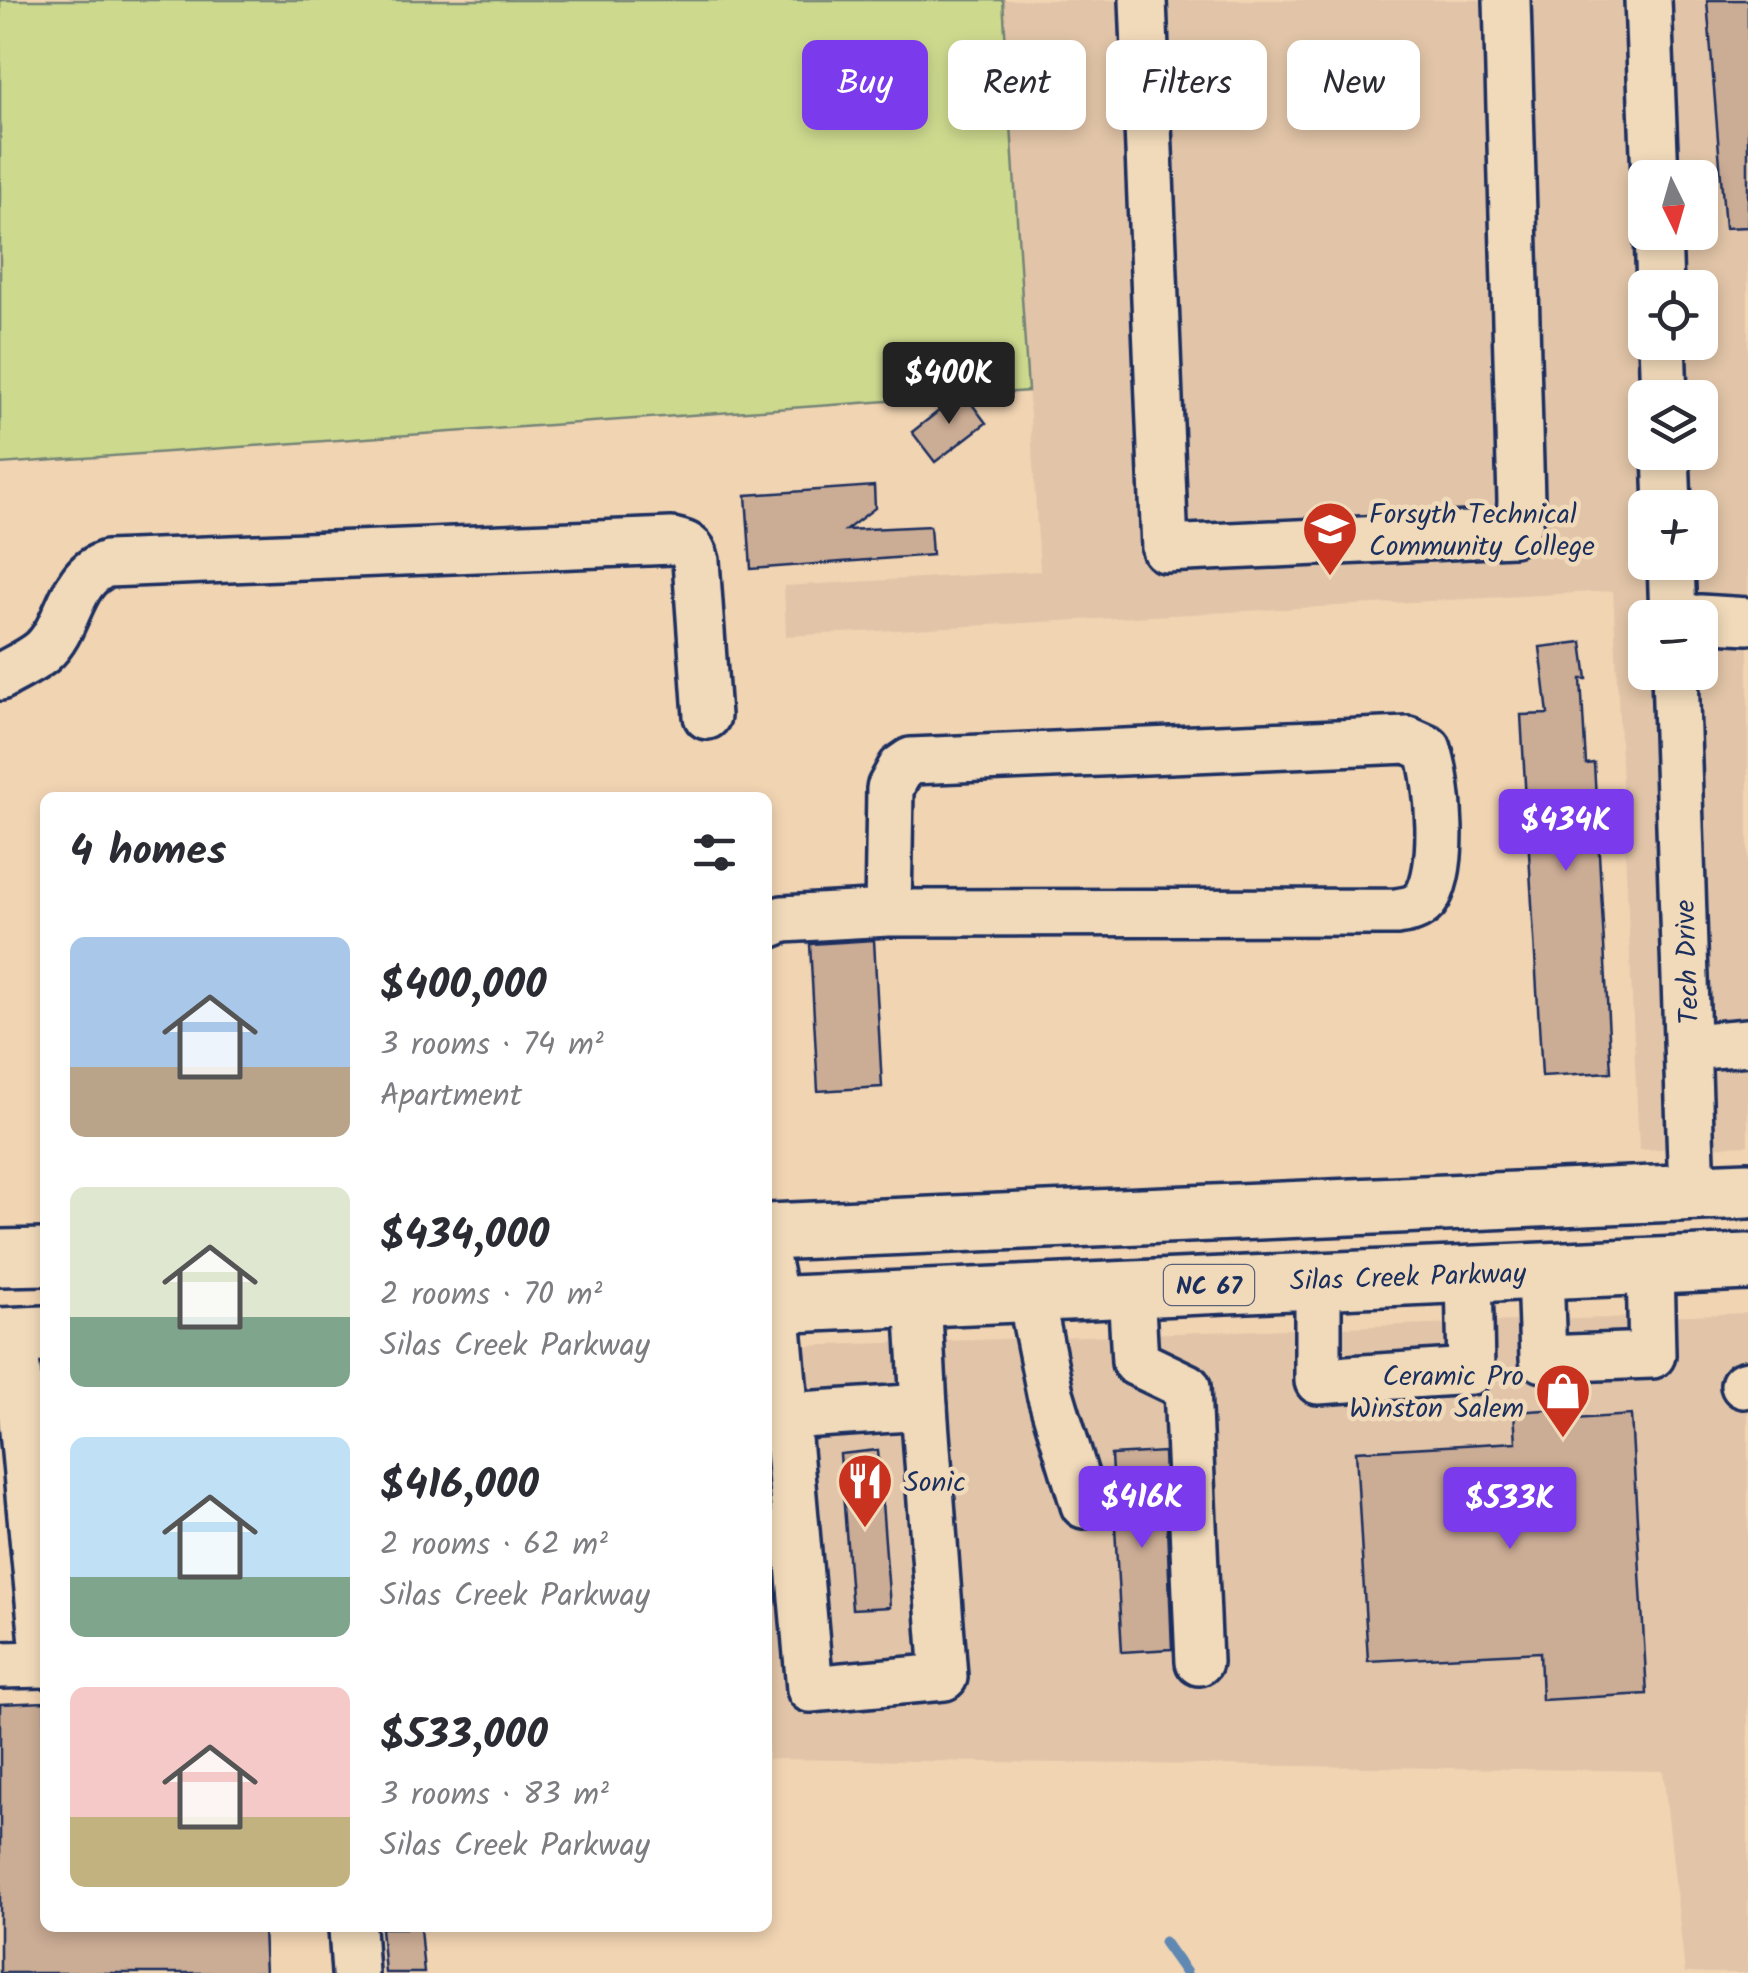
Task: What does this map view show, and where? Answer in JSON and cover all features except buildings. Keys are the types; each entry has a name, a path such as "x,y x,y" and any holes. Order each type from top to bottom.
{"main road":[{"path":"772,1232 1748,1190"},
{"path":"1152,1287 1232,1255 1329,1247 1676,1235 1687,1224 1692,1192"},
{"path":"0,1258 40,1257"},
{"name":"Silas Creek Parkway","path":"772,1292 918,1298 1748,1262"}],"lane":[{"path":"1143,0 1165,549 1513,533 1520,520 1521,501 1507,0"},
{"path":"1648,0 1654,160"},
{"path":"0,677 41,653 58,632 80,583 92,569 107,564 672,541 686,544 696,561 707,716"},
{"path":"1718,619 1748,621"},
{"name":"Tech Drive","path":"1676,690 1692,1192"},
{"path":"772,923 783,919 888,912 1415,909 1426,898 1436,876 1435,769 1428,749 1408,740 911,761 900,768 890,788 888,912"},
{"path":"1689,1047 1748,1042"},
{"path":"1540,1271 1542,1359 1652,1355 1650,1266"},
{"path":"1318,1280 1318,1381 1471,1371 1469,1274"},
{"path":"1152,1287 1134,1362 1187,1388 1199,1662"},
{"path":"1030,1293 1050,1393 1084,1505"},
{"path":"772,1308 786,1416 810,1689 944,1677 918,1298"},
{"path":"20,1335 40,1598"},
{"path":"786,1416 924,1406"},
{"path":"0,1665 40,1664"},
{"path":"352,1932 355,1973"}],"shaded area":[{"name":"Forsyth Technical Community College","path":"1003,0 1748,0 1748,1145 1639,1150 1613,591 786,636 784,586 1040,571 1011,130 1086,130 1086,40 1006,40"},
{"path":"1748,1313 1748,1973 1685,1973 1663,1771 772,1759 772,1347"}],"green space":[{"path":"0,0 1003,0 1006,40 948,40 948,130 1011,130 1028,391 0,464"}],"waterway":[{"path":"1164,1942 1186,1973"}],"place":[{"name":"Forsyth Technical Community College","path":"1330,578"},
{"name":"Ceramic Pro Winston Salem","path":"1563,1440"},
{"name":"Sonic","path":"865,1530"}]}
